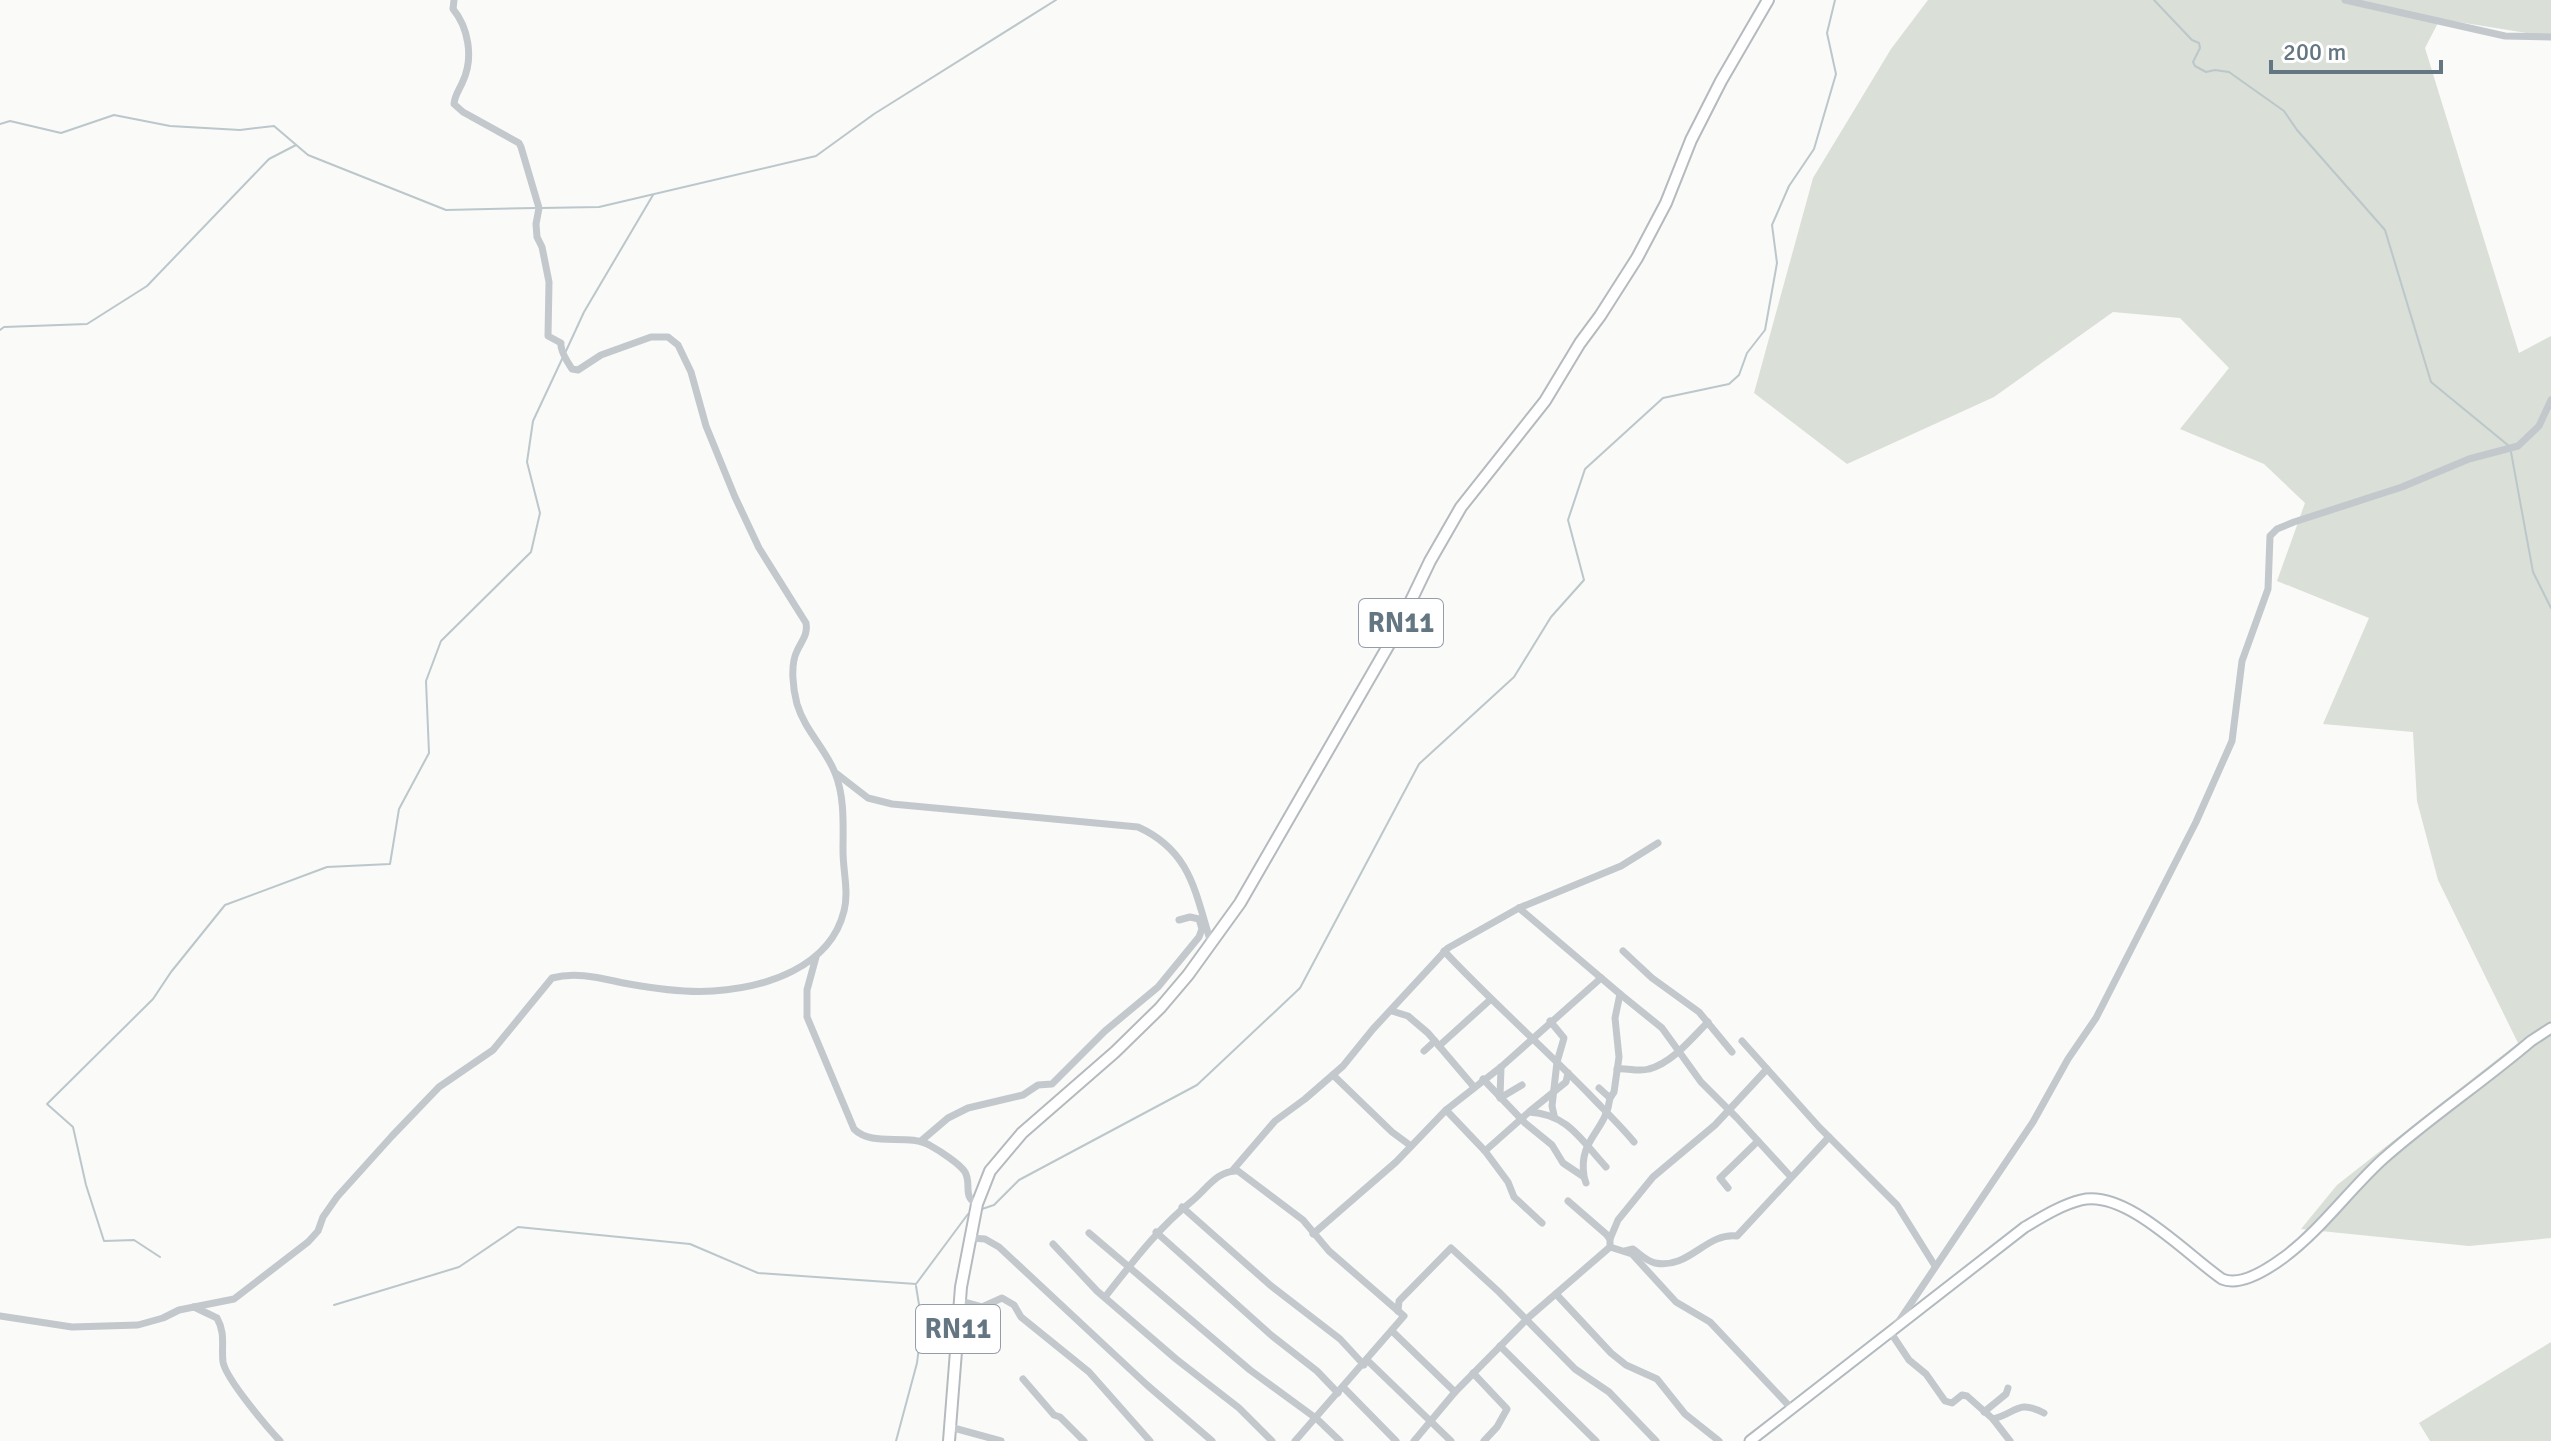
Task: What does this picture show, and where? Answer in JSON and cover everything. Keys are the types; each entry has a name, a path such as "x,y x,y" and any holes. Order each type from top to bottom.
{"main road":[{"name":"RN11","path":"949,1441 960,1301 977,1204 990,1171 1009,1146 1141,1028 1179,986 1266,862 1395,634 1430,561 1461,507 1545,401 1637,258 1666,203 1691,140 1768,0"},
{"path":"1750,1441 2025,1227 2046,1214 2083,1200 2114,1203 2143,1219 2222,1279 2233,1282 2259,1273 2308,1237 2383,1159 2551,1028"}],"street":[{"path":"454,0 453,9 463,25 468,57 464,79 454,104 521,147 539,208 537,237 549,282 548,336 561,343 568,363 572,369 578,370 601,355 651,337 668,337 678,345 691,372 706,426 735,497 759,548 806,623 806,634 794,658 797,703 808,730 835,772 842,798 846,901 837,928 816,957 807,990 807,1017 826,1067 854,1129 863,1137 921,1141 963,1169 968,1179 968,1193 977,1204"},
{"path":"2345,0 2505,36 2551,37"},
{"path":"2010,1441 1993,1419 1965,1395 1955,1402 1947,1402 1926,1374 1909,1360 1891,1333 2027,1131 2068,1059 2096,1018 2196,822 2232,741 2242,661 2268,589 2268,546 2272,533 2294,522 2402,487 2457,464 2518,446 2539,426 2551,400"},
{"path":"835,772 868,798 892,804 1138,827 1167,843 1190,876 1211,944"},
{"path":"1105,1297 1156,1232 1219,1176 1232,1171 1275,1121 1333,1075 1444,951 1519,908 1621,866 1658,843"},
{"path":"1519,908 1662,1028 1701,1082 1791,1177"},
{"path":"921,1141 948,1118 968,1108 1023,1095 1038,1085 1052,1084 1105,1031 1158,987 1199,937 1202,929 1199,919 1190,917 1179,920"},
{"path":"1444,951 1533,1037 1634,1142"},
{"path":"1623,951 1652,978 1699,1012 1732,1052"},
{"path":"0,1316 55,1325 103,1328 138,1325 192,1307 234,1299 318,1231 337,1197 392,1136 439,1087 493,1050 552,978 576,974 666,990 721,990 775,980 816,957"},
{"path":"1313,1234 1411,1146 1446,1110 1501,1067 1601,978"},
{"path":"1525,1115 1525,1123 1552,1145 1563,1163 1585,1180 1585,1145 1601,1127 1614,1092 1617,1069 1615,1018 1620,994"},
{"path":"1424,1051 1491,999"},
{"path":"1392,1011 1408,1016 1437,1043 1474,1087"},
{"path":"1550,1021 1564,1038 1553,1092 1554,1115"},
{"path":"1617,1069 1646,1070 1662,1064 1708,1022"},
{"path":"1742,1041 1829,1137 1897,1205 1935,1266"},
{"path":"1500,1098 1501,1067"},
{"path":"1414,1441 1455,1392 1526,1319 1610,1243 1618,1220 1653,1177 1715,1125 1767,1069"},
{"path":"1485,1151 1566,1082 1568,1073"},
{"path":"1333,1075 1392,1132 1411,1146"},
{"path":"1483,1079 1500,1098 1525,1115 1554,1115 1571,1126 1606,1167"},
{"path":"1500,1098 1522,1085"},
{"path":"1599,1088 1610,1098"},
{"path":"1446,1110 1485,1151 1508,1182 1514,1197 1542,1223"},
{"path":"1625,1251 1633,1249 1654,1263 1677,1262 1720,1236 1737,1236 1829,1137"},
{"path":"1728,1188 1720,1178 1758,1141"},
{"path":"1232,1171 1246,1177 1303,1220 1313,1234 1404,1316 1295,1441"},
{"path":"1568,1201 1610,1243 1644,1265 1676,1302 1710,1322 1792,1409"},
{"path":"1182,1207 1270,1285 1340,1339 1451,1441"},
{"path":"1156,1232 1396,1441"},
{"path":"1089,1233 1250,1370 1317,1419 1340,1441"},
{"path":"971,1238 985,1239 999,1247 1212,1441"},
{"path":"1053,1244 1072,1267 1105,1297 1239,1408 1272,1441"},
{"path":"1398,1311 1399,1301 1451,1248 1575,1369 1609,1392 1656,1441"},
{"path":"1556,1294 1611,1353 1626,1365 1657,1379 1685,1414 1719,1441"},
{"path":"960,1301 982,1307 1002,1298 1010,1302 1021,1317 1089,1372 1150,1441"},
{"path":"192,1307 217,1318 224,1336 225,1367 250,1407 280,1441"},
{"path":"1392,1331 1455,1392"},
{"path":"1500,1346 1596,1441"},
{"path":"1473,1373 1507,1409 1484,1441"},
{"path":"1023,1379 1054,1415 1060,1417 1084,1441"},
{"path":"1984,1412 2006,1394 2008,1388"},
{"path":"1993,1419 2022,1405 2044,1413"},
{"path":"950,1427 1001,1441"}],"shaded area":[{"path":"1928,0 2551,0 2551,37 2440,19 2425,48 2519,353 2551,336 2551,1238 2469,1246 2301,1229 2337,1185 2518,1043 2438,880 2417,801 2413,732 2323,724 2369,618 2277,581 2305,503 2264,464 2180,429 2229,368 2180,318 2113,312 1994,397 1847,464 1754,393 1813,178 1891,49"},
{"path":"2551,1342 2551,1441 2430,1441 2419,1423"}],"waterway":[{"path":"541,208 599,207 816,156 874,114 1056,0"},
{"path":"982,1209 994,1205 1019,1180 1197,1085 1300,988 1419,764 1514,677 1551,617 1584,580 1568,520 1585,469 1663,398 1729,384 1739,375 1747,353 1765,330 1777,263 1772,225 1789,186 1814,149 1836,74 1827,33 1835,0"},
{"path":"2154,0 2192,40 2199,43 2200,48 2193,62 2195,66 2206,72 2229,72 2284,111 2385,230 2431,382 2509,446"},
{"path":"0,124 10,121 61,133 114,115 170,126 240,130 274,126 308,155 446,210 535,208"},
{"path":"0,330 4,327 87,324 147,286 269,159 296,145"},
{"path":"566,351 584,312 653,195"},
{"path":"160,1257 134,1240 104,1241 86,1185 73,1127 47,1104 153,999 225,905 327,867 390,864 399,809 429,753 426,681 441,641 531,552 540,513 527,462 533,421 563,357"},
{"path":"2511,452 2533,572 2551,608"},
{"path":"334,1305 459,1267 518,1227 690,1244 758,1273 916,1284 968,1214"},
{"path":"896,1441 917,1363 922,1323 916,1286"}]}
